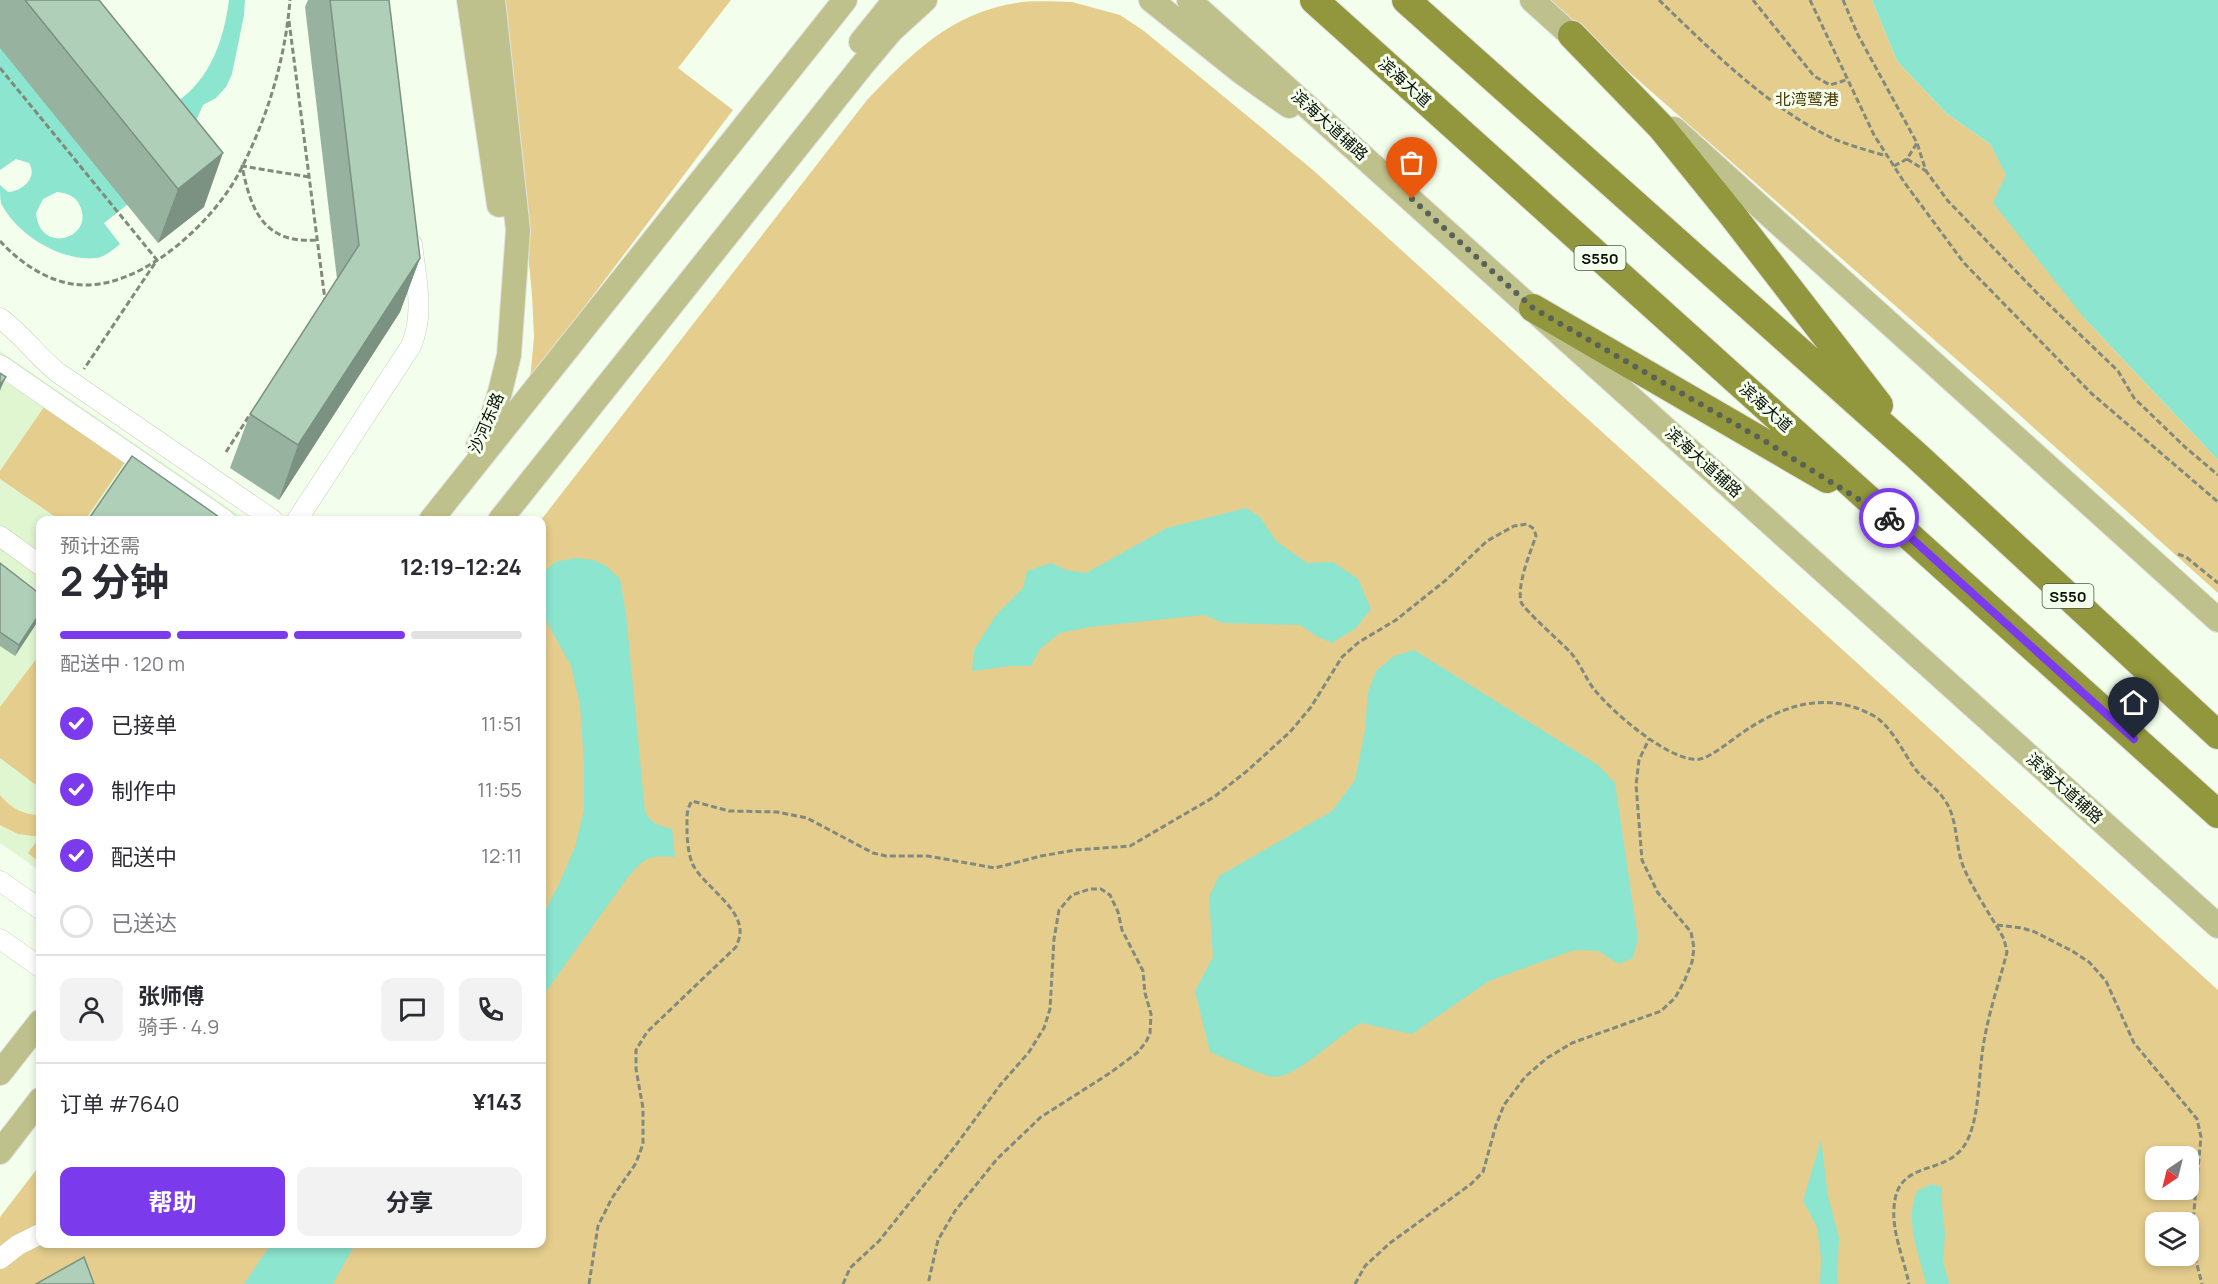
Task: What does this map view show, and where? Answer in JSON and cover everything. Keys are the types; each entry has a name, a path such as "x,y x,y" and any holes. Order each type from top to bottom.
{"highway":[{"name":"滨海大道","path":"1314,0 2218,814"},
{"name":"S550","path":"1406,0 1918,457 2218,735"},
{"path":"1572,35 1689,160 1918,457"},
{"path":"1533,308 1763,440 1886,515"},
{"path":"2170,770 2218,833"}],"main road":[{"path":"469,0 513,315"},
{"path":"493,0 518,230 513,315"},
{"path":"434,516 845,0"},
{"path":"503,516 562,425 895,0"},
{"path":"503,516 864,63 891,31 925,0"},
{"path":"1150,0 1286,105 1360,152"},
{"name":"滨海大道辅路","path":"1189,0 2218,926"},
{"path":"1532,0 2218,620"},
{"name":"沙河东路","path":"434,516 475,452 491,420 509,355 513,315"},
{"path":"0,1073 36,1027"},
{"path":"0,1152 36,1105"}],"street":[{"path":"300,516 403,360 417,332 419,302 410,220"},
{"path":"0,318 23,337 43,361 74,384 267,516"},
{"path":"0,365 219,516"},
{"path":"0,536 36,562"},
{"path":"0,881 36,906"},
{"path":"0,939 36,964"},
{"path":"0,1259 18,1245 36,1236"}],"path":[{"path":"0,241 19,260 38,272 61,281 86,285 103,284 128,276 173,250 214,210 242,166 259,132 284,51 290,0"},
{"path":"1659,0 1740,74 1801,120 1830,137 1888,156"},
{"path":"1753,0 1814,76 1830,85 1846,80"},
{"path":"1810,0 1874,135 1894,167 1964,263 2091,393 2218,502"},
{"path":"1843,0 1858,35 1917,143 1926,171 1948,201 2038,294 2118,371 2134,398 2218,475"},
{"path":"289,16 325,300 318,309"},
{"path":"0,68 157,260"},
{"path":"1894,167 1907,159 1917,143"},
{"path":"1907,159 1926,171"},
{"path":"242,166 309,177"},
{"path":"242,166 250,202 258,217 272,229 288,237 302,241 317,240"},
{"path":"74,384 157,260"},
{"path":"226,452 250,414"},
{"path":"590,1284 598,1226 612,1198 636,1163 643,1144 636,1050 647,1032 736,946 741,932 737,918 693,864 687,837 687,808 692,801 729,811 777,812 807,818 873,853 886,856 928,856 995,868 1076,850 1130,846 1214,797 1247,771 1290,732 1311,707 1342,657 1359,642 1396,620 1446,580 1487,541 1514,526 1527,524 1534,529 1536,536 1520,591 1522,605 1573,655 1593,688 1630,726 1649,739 1689,758 1701,759 1755,724 1787,708 1816,701 1857,708 1876,718 1894,737 1914,769 1944,799 1955,823 1961,861 2004,939 2007,952 1985,1035 1978,1074 1976,1113 1968,1139 1960,1152 1947,1162 1912,1173 1902,1181 1896,1193 1895,1227 1909,1284"},
{"path":"1355,1284 1365,1266 1390,1243 1471,1184 1482,1172 1504,1105 1525,1077 1547,1058 1572,1043 1661,1011 1675,998 1692,962 1695,948 1691,932 1658,893 1642,860 1636,785 1639,760 1649,739"},
{"path":"843,1284 850,1268 879,1241 953,1149 1001,1084 1029,1052 1044,1029 1050,1010 1054,939 1059,910 1072,895 1090,889 1101,889 1110,895 1118,912 1122,930 1143,971 1144,993 1151,1014 1150,1033 1137,1053 1041,1117 997,1160 955,1211 938,1240 928,1284"},
{"path":"1996,925 2035,932 2089,962 2106,981 2134,1043 2197,1119 2201,1137 2191,1242 2202,1284"}],"shaded area":[{"path":"0,351 240,516 36,516 36,868 0,843"}],"green space":[{"path":"504,0 731,0 678,68 733,110 530,379 534,337 532,295"},
{"name":"北湾鹭港","path":"1547,0 1872,0 1897,61 1946,113 1990,144 2085,319 2218,460 2218,593 2005,402"},
{"path":"1072,2 1120,15 1144,31 1313,170 2218,990 2218,1284 0,1284 0,1217 36,1170 36,1248 546,1248 546,516 544,516 867,100 916,52 952,26 993,8 1016,3"},
{"path":"44,407 125,462 88,516 54,516 0,479 0,471"},
{"path":"36,659 36,785 0,758 0,707"},
{"path":"0,795 18,810 36,815 36,836 18,834 0,825"},
{"path":"36,842 36,860 28,853"}],"water":[{"path":"0,0 178,101 199,81 214,56 224,29 229,0 245,0 232,74 226,87 216,98 203,105 176,166 104,223 120,244 109,253 96,258 68,255 41,244 28,235 17,225 1,203 0,185 8,192 24,186 32,173 29,163 16,159 0,170","holes":["61,192 76,200 83,217 80,227 74,234 65,238 56,238 47,235 40,226 36,213 43,199"]},
{"path":"1872,0 2218,0 2218,460 2085,319 1993,203 2006,175 1990,144 1946,113 1897,61"},
{"path":"1246,508 1260,517 1276,541 1307,563 1333,562 1358,579 1371,609 1356,628 1332,643 1300,625 1223,623 1204,615 1090,627 1060,633 1040,649 1031,666 972,671 974,650 996,615 1023,588 1027,571 1051,563 1066,570 1086,573 1167,528"},
{"path":"576,558 593,560 606,566 620,579 626,614 645,812 653,822 672,829 675,857 653,857 634,870 546,991 546,908 575,847 584,810 580,705 571,666 546,621 546,570 555,562"},
{"path":"1414,650 1598,765 1615,783 1638,939 1633,958 1619,964 1598,951 1574,950 1489,981 1412,1034 1361,1023 1307,1063 1285,1075 1270,1076 1210,1052 1195,991 1213,957 1209,897 1219,876 1332,811 1355,780 1365,730 1368,692 1376,671 1394,656"},
{"path":"1821,1140 1828,1196 1839,1238 1838,1284 1820,1284 1821,1258 1817,1227 1803,1201"},
{"path":"1931,1184 1942,1187 1945,1234 1943,1261 1949,1284 1926,1284 1914,1238 1913,1203 1917,1191"},
{"path":"268,1248 353,1248 333,1284 244,1284"}],"building":[{"path":"25,0 99,0 223,153 178,189"},
{"path":"330,0 389,0 420,258 298,445 250,414 359,245"},
{"path":"0,373 6,377 0,385"},
{"path":"132,456 218,516 91,516"},
{"path":"0,563 36,591 36,619 19,645 0,632"},
{"path":"84,1257 94,1284 36,1284"}],"way so far":[{"path":"1412,199 1533,308 1763,440 1889,518"}],"route":[{"path":"1889,518 2134,739"}]}
